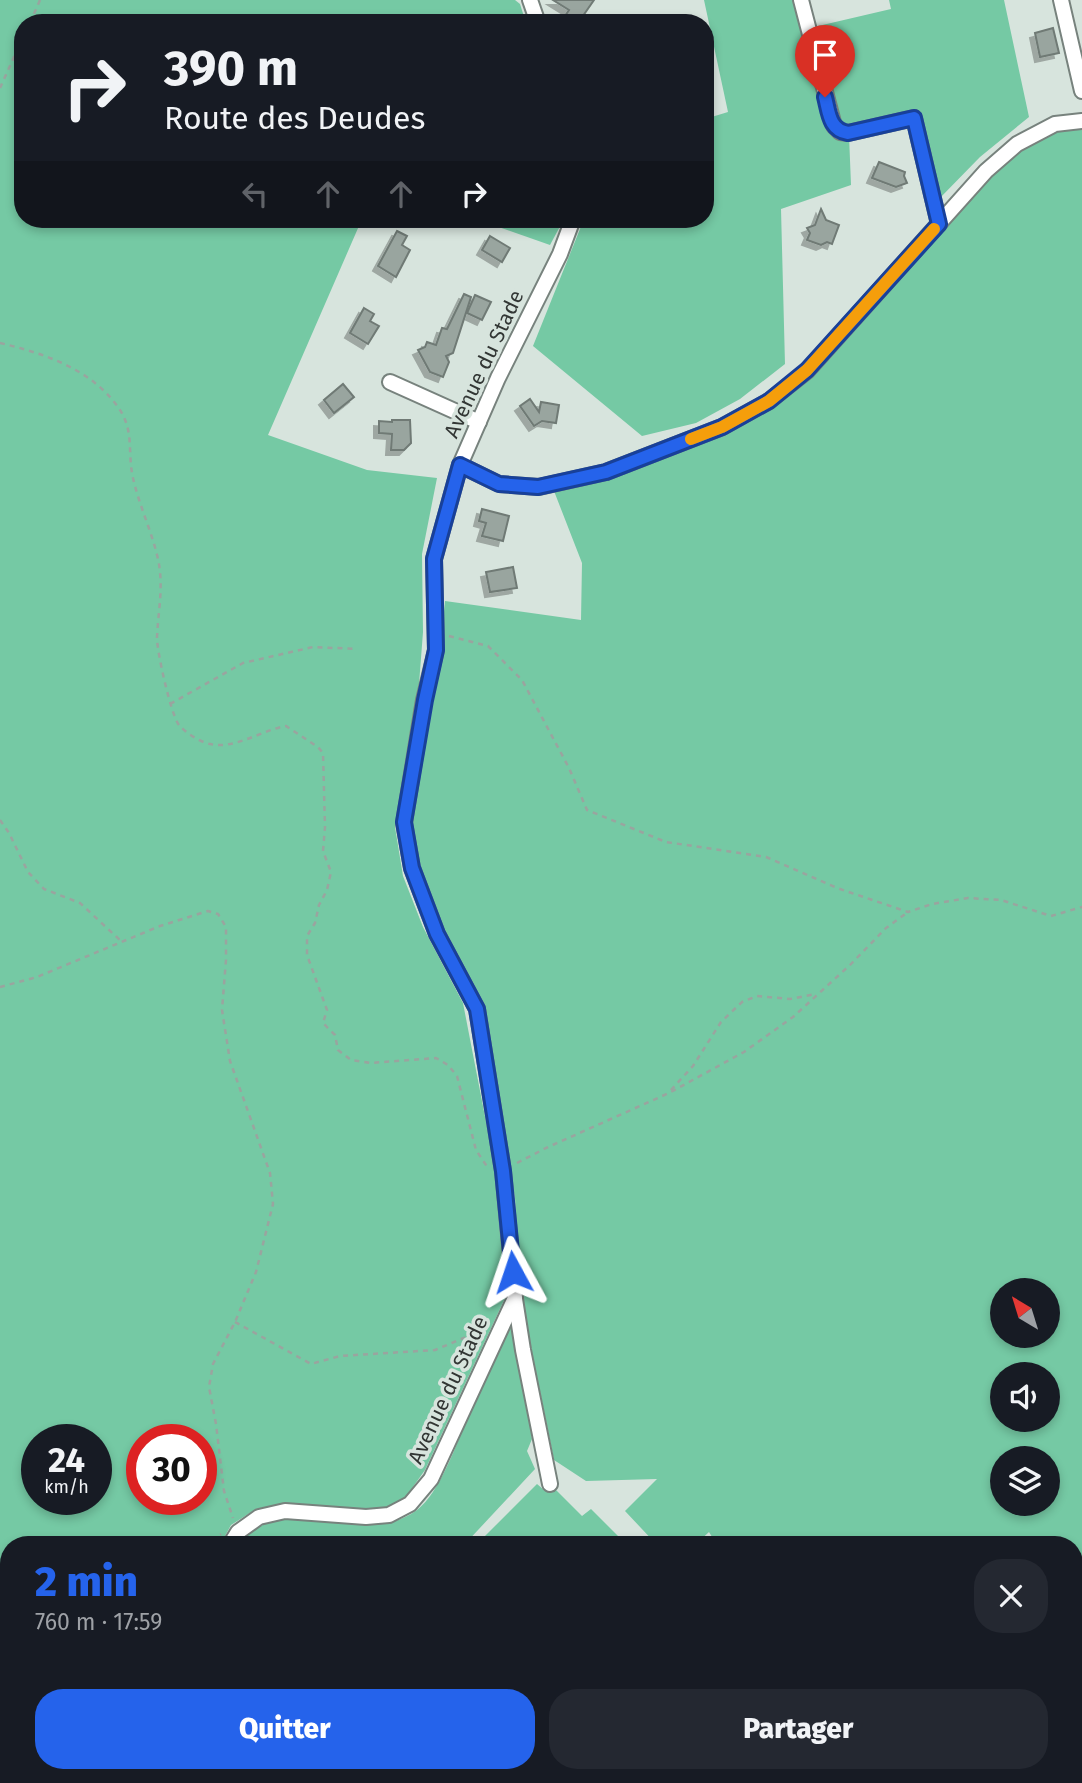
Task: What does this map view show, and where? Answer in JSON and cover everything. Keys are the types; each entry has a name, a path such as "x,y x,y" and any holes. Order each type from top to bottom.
{"street":[{"path":"802,0 832,124 838,131 848,133 914,118 939,224"},
{"path":"1061,0 1082,91"},
{"path":"460,465 499,484 538,487 606,472 722,427 769,401 807,370 986,171 1017,144 1055,124 1082,121"},
{"name":"Avenue du Stade","path":"237,1536 259,1517 285,1511 366,1517 389,1516 410,1504 431,1479 515,1298 503,1171 477,1009 437,934 412,868 404,822 436,650 434,559 460,465 498,378 560,254 570,228"},
{"path":"390,382 479,422"},
{"path":"515,1298 550,1484"}],"path":[{"path":"0,88 14,57"},
{"path":"0,342 62,362 98,384 117,405 128,423 133,476 158,560 162,598 157,641 170,704 178,724 197,739 211,745 228,746 286,726 323,753 323,851 331,872 315,923 307,936 307,955 327,1010 323,1023 335,1035 338,1050 351,1060 371,1063 436,1058 448,1065 457,1076 476,1150 488,1168 503,1171 546,1148 669,1093 744,1052 793,1017 886,928 908,912 932,904 968,898 1001,900 1051,916 1082,906"},
{"path":"436,633 488,646 522,680 569,768 587,810 666,842 766,858 837,888 908,912"},
{"path":"170,704 243,663 313,647 357,649"},
{"path":"0,820 28,872 44,889 80,903 121,941"},
{"path":"0,987 37,977 121,941 208,911 218,914 226,927 222,1010 230,1061 270,1173 273,1204 256,1272 235,1322 213,1364 209,1387 233,1536"},
{"path":"669,1093 693,1066 721,1022 742,1002 757,996 790,999 820,993"},
{"path":"235,1322 311,1364 340,1356 435,1350 483,1330 500,1329"}],"green space":[{"path":"0,0 515,0 520,4 523,14 14,14 14,228 358,228 268,435 367,470 437,478 422,554 423,632 418,697 395,827 403,876 423,927 463,1003 500,1194 506,1296 425,1470 405,1498 386,1507 353,1511 285,1503 256,1509 231,1525 225,1536 0,1536"},
{"path":"704,0 793,0 801,30 891,9 889,0 1004,0 1029,117 980,157 938,200 916,121 849,135 851,185 781,209 785,364 740,399 696,423 642,436 533,346 580,228 714,228 714,116 728,112 714,47 714,14 707,14"},
{"path":"1082,126 1082,1536 711,1536 709,1532 705,1536 649,1536 625,1511 657,1479 586,1481 554,1460 521,1299 515,1198 494,1076 418,866 412,821 440,652 445,601 581,620 582,563 554,491 616,476 731,431 780,402 817,372 994,169 1022,147 1057,128"},
{"path":"502,228 559,228 550,245"},
{"path":"513,1315 532,1439 527,1451 535,1469 472,1536 245,1536 276,1520 296,1518 378,1524 398,1520 417,1510 425,1502 447,1467"},
{"path":"537,1484 544,1490 550,1484 582,1516 591,1509 618,1536 485,1536"}],"building":[{"path":"553,0 594,0 584,14 566,14 569,10"},
{"path":"1053,28 1059,53 1040,57 1035,33"},
{"path":"879,162 905,172 907,183 896,187 872,178"},
{"path":"821,209 826,220 839,225 832,244 827,242 821,245 807,240 810,233 807,228 815,225"},
{"path":"397,231 407,236 402,245 410,250 396,277 378,266"},
{"path":"490,236 510,248 502,262 482,250"},
{"path":"464,294 471,297 453,353 446,356 449,362 443,377 430,372 418,350 425,347 427,342 436,345 442,328 447,329"},
{"path":"475,295 491,302 482,320 467,313"},
{"path":"364,308 374,314 370,321 379,326 368,344 350,333"},
{"path":"343,384 354,397 334,413 324,400"},
{"path":"530,399 539,412 541,402 559,405 556,423 542,421 534,426 520,406"},
{"path":"410,420 411,443 404,450 391,450 392,434 379,433 379,421"},
{"path":"482,509 509,516 503,541 482,536 486,523 479,521"},
{"path":"513,567 517,588 490,592 486,572"}],"slow traffic":[{"path":"691,439 722,427 769,401 807,370 934,229"}],"route":[{"path":"513,1272 503,1171 477,1009 437,934 412,868 404,822 436,650 434,559 444,517 460,465 499,484 538,487 606,472 722,427 769,401 807,370 939,224 914,118 843,133 832,124 825,97"}]}
